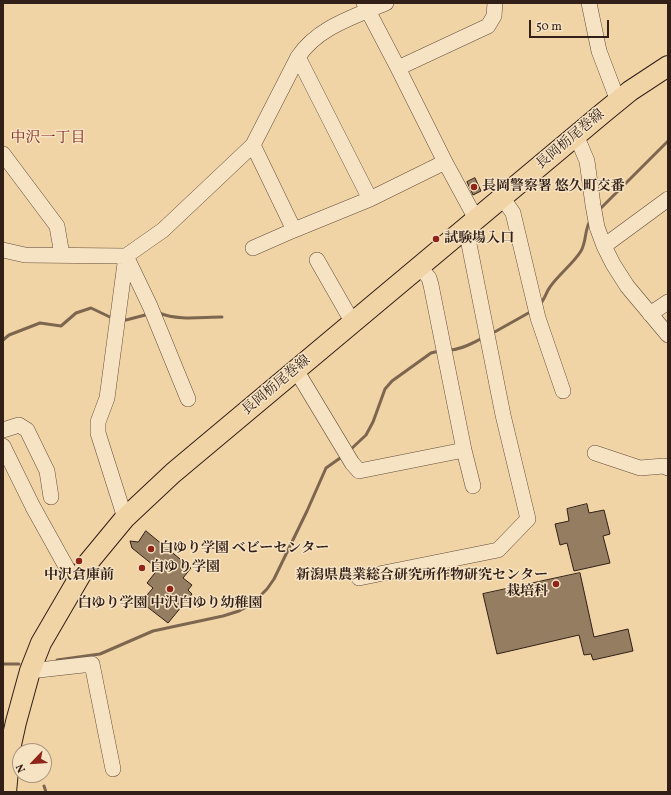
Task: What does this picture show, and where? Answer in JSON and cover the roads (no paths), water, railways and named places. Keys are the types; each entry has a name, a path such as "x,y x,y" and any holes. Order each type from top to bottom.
{"main road":[{"name":"長岡栃尾巻線","path":"6,792 10,750 16,722 30,671 41,643 87,564 125,518 168,477 576,135 630,91 668,66"}],"street":[{"path":"3,250 25,255 126,256 163,230 253,145 304,47 318,35 366,7 386,3"},
{"path":"398,68 488,26 494,16 495,3"},
{"path":"589,3 598,51 618,101"},
{"path":"359,578 498,550 528,519 502,415 469,244 470,224 445,162 366,7"},
{"path":"298,57 370,199"},
{"path":"576,135 587,160 597,228 604,246 613,264 628,286 668,335"},
{"path":"253,145 294,230"},
{"path":"3,154 57,226 62,255"},
{"path":"254,248 370,199 445,162"},
{"path":"502,197 514,213 538,318 563,390"},
{"path":"604,246 668,199"},
{"path":"126,256 150,306 188,399"},
{"path":"125,518 98,433 98,422 107,398 126,256"},
{"path":"317,260 353,323"},
{"path":"419,266 429,278 431,285 464,450 473,486"},
{"path":"650,314 668,302"},
{"path":"296,370 352,463 359,471 464,450"},
{"path":"3,430 19,425 27,430 47,471 51,497"},
{"path":"3,446 33,507 60,556 68,570 78,579"},
{"path":"595,453 640,468 664,466 668,468"},
{"path":"30,671 92,664 113,769"}],"waterway":[{"path":"600,209 668,141"},
{"path":"539,305 554,282 581,251 587,227 591,219"},
{"path":"3,340 9,335 40,323 61,326 76,313 91,308 112,318"},
{"path":"491,334 532,311"},
{"path":"159,313 182,318 222,317"},
{"path":"122,319 126,320 149,314"},
{"path":"449,350 462,348 483,338"},
{"path":"349,451 366,435 373,422 385,389 392,381 431,353 439,351"},
{"path":"57,660 100,654 153,631 223,616 239,611 248,606 267,589 274,579 326,468 343,456"},
{"path":"3,664 19,664"},
{"path":"44,786 46,792"}],"place":[{"name":"長岡警察署 悠久町交番","path":"474,187"},
{"name":"試験場入口","path":"436,239"},
{"name":"白ゆり学園 ベビーセンター","path":"151,549"},
{"name":"中沢倉庫前","path":"79,561"},
{"name":"白ゆり学園","path":"142,568"},
{"name":"新潟県農業総合研究所作物研究センター 栽培科","path":"556,584"},
{"name":"白ゆり学園 中沢白ゆり幼稚園","path":"170,589"}],"district":[{"name":"中沢一丁目","path":"48,139"}]}
